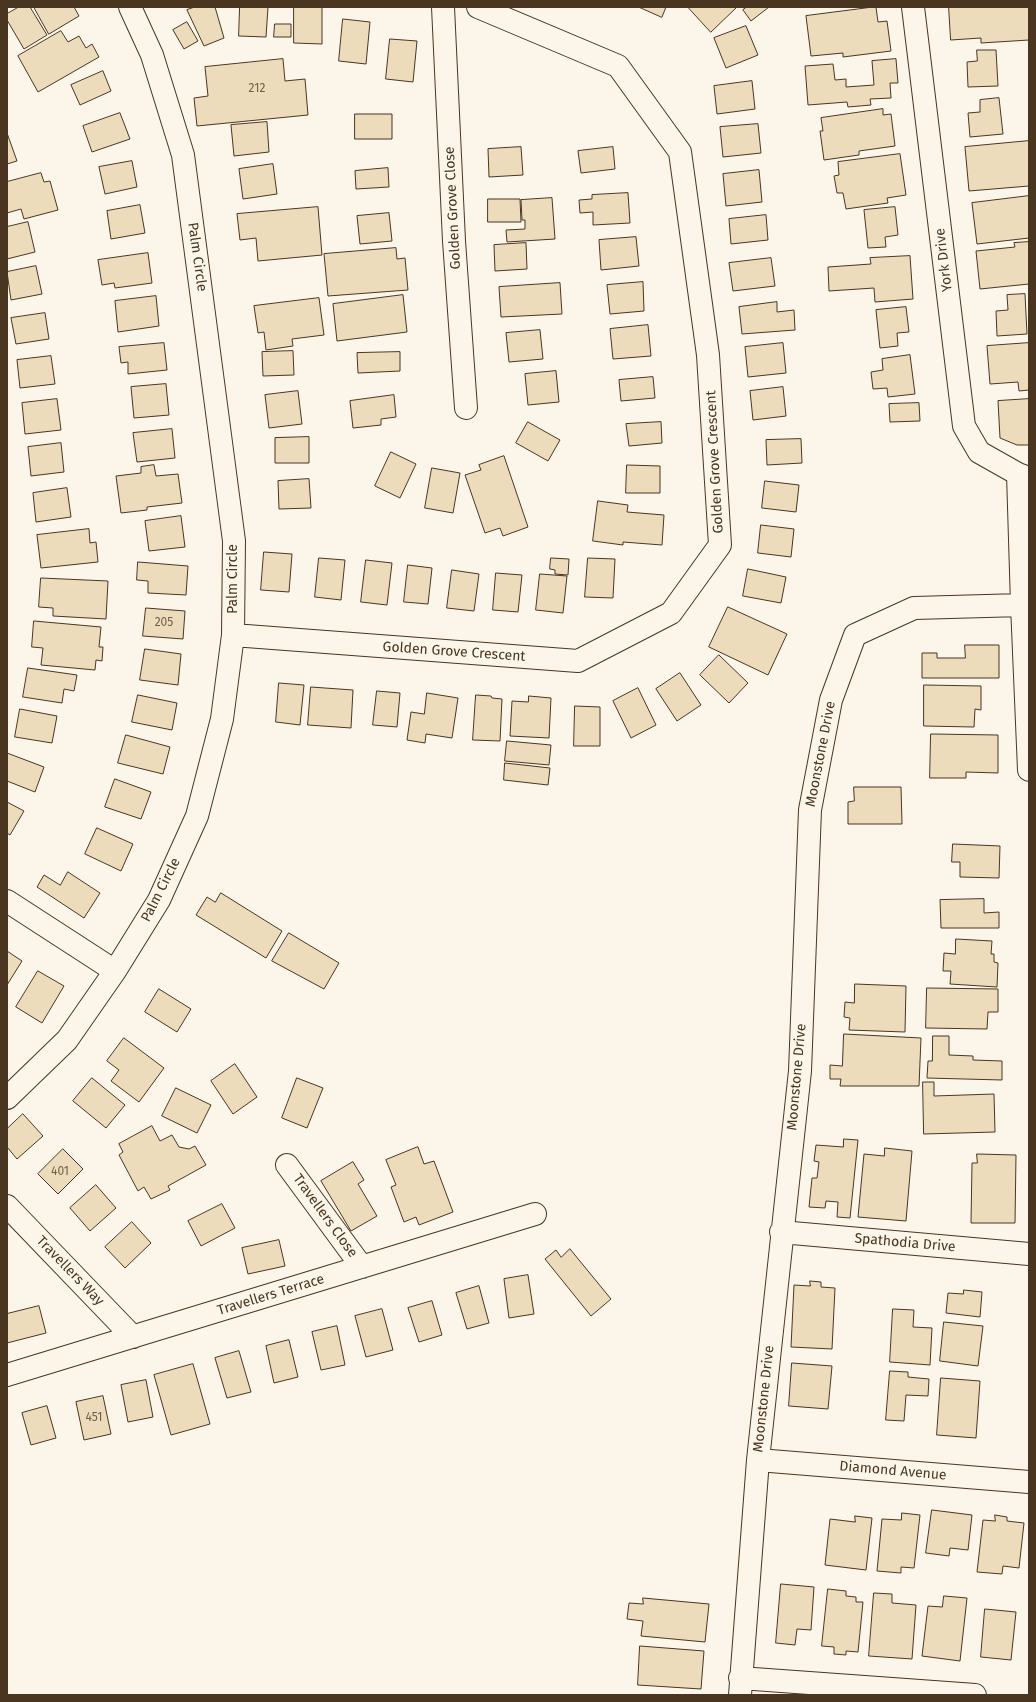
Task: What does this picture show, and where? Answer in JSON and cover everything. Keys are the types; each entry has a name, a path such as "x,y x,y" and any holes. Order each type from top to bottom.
{"street":[{"name":"Palm Circle","path":"7,1098 66,1040 115,971 159,900 197,816 222,720 233,635 234,541 183,155 152,55 130,7"},
{"name":"Golden Grove Close","path":"443,7 454,241 466,408"},
{"name":"Golden Grove Crescent","path":"233,635 578,661 671,613 720,544 708,355 680,152 618,66 478,7"},
{"name":"York Drive","path":"913,7 964,426 979,452 1024,476"},
{"path":"1024,476 1022,606 1029,770"},
{"name":"Moonstone Drive","path":"740,1687 758,1460 781,1232 800,1071 810,810 831,700 855,635 914,608 1022,606"},
{"path":"7,901 115,971"},
{"name":"Travellers Close","path":"287,1165 362,1267"},
{"name":"Travellers Way","path":"7,1206 133,1337"},
{"name":"Travellers Terrace","path":"7,1375 535,1214"},
{"name":"Spathodia Drive","path":"781,1232 1029,1254"},
{"name":"Diamond Avenue","path":"758,1460 1029,1482"},
{"path":"740,1687 975,1695"}],"building":[{"path":"19,7 30,7 47,35 24,49 7,20 7,14"},
{"path":"34,7 74,7 79,16 49,34"},
{"path":"195,7 215,7 224,38 204,46 187,10"},
{"path":"240,7 268,7 266,37 239,36"},
{"path":"294,7 322,7 322,44 294,43"},
{"path":"639,7 666,7 662,17"},
{"path":"688,7 737,7 711,32"},
{"path":"747,7 769,7 751,21 743,10"},
{"path":"876,7 878,22 887,21 891,51 843,57 843,53 811,56 806,16"},
{"path":"949,7 1029,7 1029,40 981,43 981,38 951,40"},
{"path":"343,19 370,22 366,64 339,61"},
{"path":"187,22 198,41 184,49 173,30"},
{"path":"275,24 291,24 291,37 274,37"},
{"path":"746,26 758,55 726,68 714,38"},
{"path":"61,31 68,42 79,36 86,48 92,44 99,57 38,92 18,56"},
{"path":"390,39 417,41 413,82 386,79"},
{"path":"977,50 996,50 998,86 968,87 967,62 977,61"},
{"path":"283,59 285,81 305,79 308,115 197,126 194,98 208,96 205,67"},
{"path":"896,59 898,83 890,83 891,98 870,99 871,105 848,107 847,102 808,105 805,66 833,64 835,80 846,79 846,87 874,85 872,61"},
{"path":"103,71 111,91 80,105 71,85"},
{"path":"752,81 755,109 717,114 714,86"},
{"path":"999,98 1003,134 970,137 968,113 980,112 980,100"},
{"path":"883,109 883,115 891,114 895,146 859,151 859,155 824,160 820,131 823,131 821,118"},
{"path":"120,113 130,139 92,152 83,126"},
{"path":"355,114 392,114 392,139 355,139"},
{"path":"267,122 269,152 234,156 231,125"},
{"path":"758,124 761,153 723,157 720,127"},
{"path":"7,133 17,161 7,164"},
{"path":"1029,141 1029,186 969,191 965,147"},
{"path":"521,147 523,175 489,177 488,149"},
{"path":"613,147 615,169 581,173 578,151"},
{"path":"900,154 906,195 887,198 888,203 846,209 843,193 837,193 834,176 839,175 838,162"},
{"path":"132,161 137,187 105,194 99,167"},
{"path":"273,164 277,194 243,199 239,169"},
{"path":"388,168 389,187 356,189 355,171"},
{"path":"759,170 762,202 726,206 723,174"},
{"path":"41,173 44,182 50,181 58,210 24,219 21,209 7,213 7,182"},
{"path":"628,193 630,223 593,225 593,212 580,213 579,200 592,199 592,195"},
{"path":"1029,196 1029,238 977,244 972,203"},
{"path":"552,198 555,239 507,242 506,230 525,229 525,220 522,220 521,200"},
{"path":"488,199 520,199 521,222 488,222"},
{"path":"140,205 145,233 111,239 107,211"},
{"path":"318,207 322,255 258,261 256,238 240,240 237,214"},
{"path":"895,207 898,235 885,237 886,247 868,248 864,210"},
{"path":"389,213 392,241 360,244 357,216"},
{"path":"766,215 768,240 731,244 729,219"},
{"path":"28,222 35,252 7,259 7,227"},
{"path":"636,237 639,266 601,270 599,240"},
{"path":"1029,242 1029,284 980,289 976,251 1015,247 1014,243"},
{"path":"526,243 527,269 495,271 494,245"},
{"path":"396,248 397,259 405,258 408,290 328,296 324,254"},
{"path":"148,253 152,283 115,288 114,283 102,285 98,260"},
{"path":"910,256 913,299 875,302 874,288 829,291 828,267 871,264 870,258"},
{"path":"771,258 775,286 733,291 729,263"},
{"path":"36,266 42,294 11,300 7,272"},
{"path":"643,282 644,311 610,314 607,285"},
{"path":"560,283 562,314 501,317 499,287"},
{"path":"1025,294 1027,334 997,336 996,311 1008,310 1007,295"},
{"path":"403,295 407,332 337,341 333,304"},
{"path":"156,296 159,326 118,332 115,301"},
{"path":"319,298 324,335 292,339 293,346 266,350 264,332 258,333 254,306"},
{"path":"777,302 777,312 794,310 795,330 742,334 739,307"},
{"path":"906,307 909,332 897,333 898,346 880,348 876,310"},
{"path":"45,313 49,339 16,344 11,318"},
{"path":"648,325 651,356 613,359 610,329"},
{"path":"540,330 543,359 509,362 506,333"},
{"path":"164,343 167,370 128,374 128,362 121,363 119,347"},
{"path":"783,343 786,373 748,377 745,347"},
{"path":"1029,343 1029,390 1019,391 1018,382 990,384 987,346"},
{"path":"293,351 294,375 263,376 262,352"},
{"path":"400,352 400,371 358,373 357,353"},
{"path":"910,355 915,394 888,397 887,388 873,389 871,372 883,370 882,359"},
{"path":"51,356 55,384 20,388 17,360"},
{"path":"556,371 559,402 528,405 525,374"},
{"path":"653,377 655,398 621,401 619,380"},
{"path":"166,384 169,415 134,418 131,387"},
{"path":"783,387 786,416 753,420 750,391"},
{"path":"298,391 302,424 269,428 265,395"},
{"path":"394,395 396,417 381,419 381,425 353,428 350,401"},
{"path":"57,399 61,430 25,434 22,403"},
{"path":"1029,399 1029,445 1017,445 1000,438 998,401"},
{"path":"919,403 920,421 890,422 889,404"},
{"path":"528,422 560,440 548,461 516,443"},
{"path":"661,422 662,443 629,446 626,424"},
{"path":"172,429 175,458 137,462 133,433"},
{"path":"309,437 309,463 275,463 275,438"},
{"path":"801,439 802,463 767,465 766,440"},
{"path":"61,443 64,472 31,476 28,447"},
{"path":"391,452 416,464 400,498 375,486"},
{"path":"504,456 528,527 503,536 500,528 485,533 465,475 481,470 479,465"},
{"path":"154,465 156,476 178,474 182,503 147,507 147,510 121,513 116,476 141,473 141,467"},
{"path":"627,465 660,466 660,493 626,493"},
{"path":"432,468 460,473 453,513 425,508"},
{"path":"309,479 311,508 279,509 278,481"},
{"path":"765,481 799,485 796,512 762,508"},
{"path":"67,488 71,517 36,522 33,493"},
{"path":"598,501 628,505 627,512 664,515 662,545 623,542 623,545 593,541"},
{"path":"181,516 185,547 149,551 145,521"},
{"path":"761,525 794,529 791,557 758,553"},
{"path":"89,529 90,543 96,542 98,562 41,568 37,535"},
{"path":"264,552 292,554 289,592 261,590"},
{"path":"319,558 345,560 341,600 315,597"},
{"path":"551,558 569,559 568,575 555,574 555,570 550,569"},
{"path":"588,558 615,559 613,598 585,597"},
{"path":"366,560 392,563 387,605 361,602"},
{"path":"138,562 188,566 186,595 148,593 148,581 137,580"},
{"path":"408,565 432,568 428,604 404,602"},
{"path":"748,569 786,577 781,603 743,596"},
{"path":"452,570 479,574 474,611 447,608"},
{"path":"496,573 522,575 518,612 493,610"},
{"path":"540,574 567,576 563,613 536,610"},
{"path":"41,578 108,581 106,619 53,616 53,608 39,607"},
{"path":"728,607 787,634 768,675 709,647"},
{"path":"146,608 185,611 183,639 143,636"},
{"path":"34,621 101,627 99,647 103,647 102,661 96,660 95,670 41,665 43,648 32,647"},
{"path":"965,645 999,645 999,678 922,678 922,653 937,653 937,658 965,658"},
{"path":"145,649 181,654 178,685 140,680"},
{"path":"719,655 748,683 729,703 700,675"},
{"path":"28,668 77,675 74,691 64,689 62,703 23,697"},
{"path":"680,673 701,705 677,721 656,689"},
{"path":"279,683 304,685 300,725 276,722"},
{"path":"924,685 981,686 981,710 975,709 974,727 924,726"},
{"path":"311,687 353,690 351,728 308,725"},
{"path":"638,688 656,725 631,738 613,701"},
{"path":"377,691 400,693 397,727 373,725"},
{"path":"427,693 458,698 452,738 426,734 425,743 407,740 411,712 424,714"},
{"path":"138,695 177,703 172,730 132,722"},
{"path":"476,695 491,696 492,698 502,699 500,741 473,740"},
{"path":"529,696 551,698 549,738 510,736 512,701 528,702"},
{"path":"575,706 600,707 600,746 574,746"},
{"path":"20,709 57,716 52,743 15,737"},
{"path":"931,734 998,735 998,773 966,772 966,778 930,778"},
{"path":"126,735 170,747 163,774 118,763"},
{"path":"507,741 551,745 549,765 505,761"},
{"path":"7,753 44,767 35,792 7,781"},
{"path":"505,763 550,768 548,785 504,780"},
{"path":"115,779 151,792 141,819 105,807"},
{"path":"854,787 901,787 902,824 848,824 848,802 854,801"},
{"path":"7,802 24,811 10,835 7,833"},
{"path":"97,828 133,844 121,871 85,854"},
{"path":"953,844 1000,846 999,878 960,877 960,862 952,862"},
{"path":"68,872 100,893 84,918 37,887 44,875 60,885"},
{"path":"221,893 282,931 266,958 196,915 207,897 215,902"},
{"path":"984,899 984,913 999,912 999,928 941,928 940,900"},
{"path":"289,933 339,963 324,989 272,961"},
{"path":"956,939 992,941 991,954 994,954 994,962 998,963 997,987 950,984 951,971 943,971 944,953 955,954"},
{"path":"7,951 22,961 7,985"},
{"path":"38,971 64,986 42,1023 16,1007"},
{"path":"855,984 906,986 905,1032 849,1030 850,1018 844,1017 845,1002 854,1003"},
{"path":"927,988 998,989 998,1012 988,1012 987,1029 926,1028"},
{"path":"159,989 191,1009 177,1032 145,1012"},
{"path":"844,1034 921,1038 919,1086 840,1086 841,1079 830,1079 830,1065 842,1066"},
{"path":"933,1036 949,1036 949,1055 973,1056 973,1060 1002,1061 1002,1080 927,1078 928,1061 932,1061"},
{"path":"124,1038 164,1068 139,1102 111,1081 119,1070 107,1061"},
{"path":"235,1064 257,1097 233,1114 211,1081"},
{"path":"92,1078 125,1105 106,1128 73,1101"},
{"path":"297,1078 323,1088 307,1128 282,1118"},
{"path":"923,1082 934,1082 934,1096 994,1094 995,1132 924,1134"},
{"path":"176,1088 211,1105 197,1133 162,1116"},
{"path":"23,1114 43,1136 17,1159 7,1147 7,1129"},
{"path":"152,1126 160,1141 172,1135 179,1147 189,1149 195,1146 206,1165 168,1186 170,1190 151,1199 144,1187 138,1191 119,1155 123,1152 119,1144"},
{"path":"844,1139 858,1140 850,1218 837,1217 838,1202 826,1201 825,1208 809,1207 812,1178 817,1178 819,1162 814,1161 816,1145 843,1147"},
{"path":"418,1147 424,1164 434,1161 453,1212 419,1225 416,1217 404,1222 391,1187 396,1185 386,1160"},
{"path":"885,1148 912,1151 906,1221 858,1217 864,1154 884,1156"},
{"path":"63,1149 83,1169 58,1194 38,1174"},
{"path":"977,1154 1016,1155 1015,1223 971,1223 972,1163 977,1163"},
{"path":"353,1162 364,1180 358,1184 377,1216 351,1231 321,1181"},
{"path":"96,1185 116,1208 90,1231 70,1208"},
{"path":"222,1204 235,1228 201,1246 188,1221"},
{"path":"132,1222 151,1243 125,1268 105,1247"},
{"path":"279,1240 285,1266 248,1274 242,1248"},
{"path":"570,1249 611,1299 591,1316 545,1259 556,1250 561,1257"},
{"path":"528,1275 534,1314 509,1318 504,1279"},
{"path":"810,1281 821,1282 821,1287 835,1288 832,1349 791,1347 794,1285 810,1286"},
{"path":"479,1286 489,1323 467,1329 456,1293"},
{"path":"964,1290 982,1292 980,1317 946,1313 948,1293 963,1294"},
{"path":"432,1301 442,1335 419,1342 408,1308"},
{"path":"39,1306 46,1333 7,1343 7,1314"},
{"path":"382,1309 393,1350 366,1357 355,1316"},
{"path":"893,1309 914,1310 913,1327 932,1328 930,1365 890,1362"},
{"path":"944,1322 983,1326 978,1366 940,1361"},
{"path":"337,1326 345,1365 321,1370 312,1332"},
{"path":"289,1340 298,1377 274,1383 266,1346"},
{"path":"239,1351 251,1392 227,1398 215,1358"},
{"path":"792,1363 832,1366 828,1409 789,1406"},
{"path":"193,1364 210,1424 171,1435 154,1375"},
{"path":"890,1371 908,1372 908,1377 929,1379 928,1396 906,1395 904,1421 886,1420"},
{"path":"941,1378 980,1381 976,1438 937,1435"},
{"path":"146,1380 153,1417 128,1422 121,1385"},
{"path":"103,1396 111,1434 84,1440 76,1402"},
{"path":"47,1406 56,1438 31,1445 22,1413"},
{"path":"932,1510 972,1515 968,1550 950,1548 949,1556 926,1553"},
{"path":"902,1513 920,1515 914,1568 901,1567 901,1573 877,1571 882,1519 901,1520"},
{"path":"995,1515 1007,1517 1007,1521 1024,1523 1019,1568 1003,1566 1002,1574 977,1572 983,1520 995,1521"},
{"path":"855,1516 872,1518 866,1570 825,1565 830,1519 855,1522"},
{"path":"781,1584 814,1587 811,1630 797,1629 795,1645 776,1643"},
{"path":"828,1589 846,1591 846,1596 856,1597 856,1602 863,1602 858,1652 846,1651 846,1655 834,1654 834,1647 822,1646"},
{"path":"874,1593 892,1594 892,1603 916,1605 912,1659 869,1656"},
{"path":"944,1596 967,1598 960,1661 922,1656 928,1606 942,1607"},
{"path":"643,1598 709,1604 705,1642 641,1636 643,1621 627,1619 629,1603 643,1604"},
{"path":"985,1609 1016,1612 1011,1660 981,1657"},
{"path":"640,1646 704,1651 701,1689 638,1685"}]}
